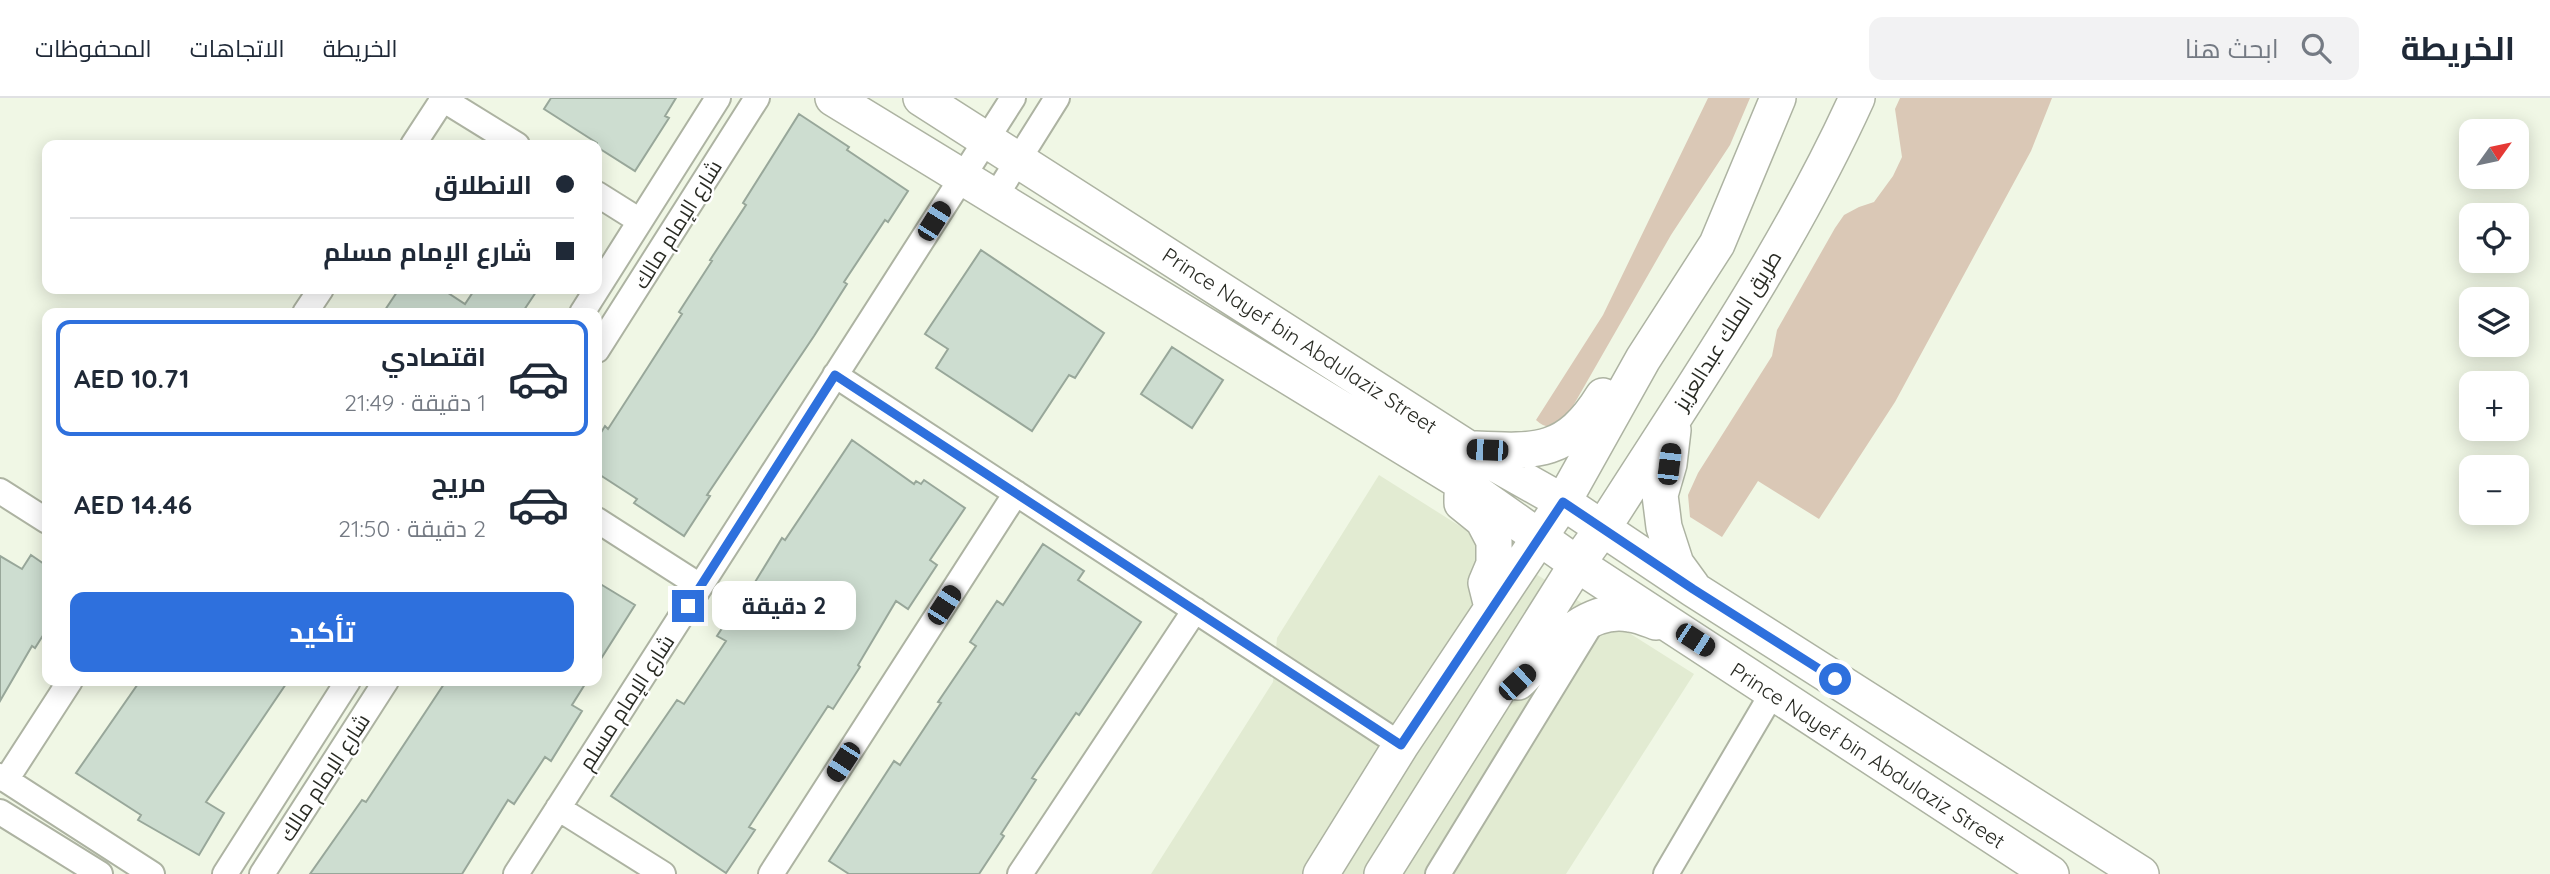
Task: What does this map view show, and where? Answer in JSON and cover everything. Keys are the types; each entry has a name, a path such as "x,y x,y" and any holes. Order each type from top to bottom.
{"main road":[{"name":"Prince Nayef bin Abdulaziz Street","path":"833,98 1461,482 1577,564 2051,874"},
{"name":"Prince Nayef bin Abdulaziz Street","path":"921,98 1469,449 1563,502 1693,589 2141,874"},
{"path":"1321,874 1401,745 1563,502 1643,359 1717,244 1779,98"},
{"name":"طريق الملك عبدالعزيز","path":"1382,874 1577,564 1603,528 1764,275 1836,144 1857,98"},
{"path":"1469,449 1538,449 1554,444 1572,434 1588,419 1614,378 1643,359"},
{"path":"1675,415 1669,464 1660,495 1664,527 1676,564 1693,589"},
{"path":"1461,482 1462,503 1483,520 1494,541 1494,564 1486,583 1492,610"},
{"path":"1482,715 1569,633 1595,616 1628,613 1675,627"}],"street":[{"path":"416,140 442,98 509,140"},
{"name":"شارع الإمام مالك","path":"602,281 718,98"},
{"name":"شارع الإمام مالك","path":"602,342 757,98"},
{"name":"شارع الإمام مسلم","path":"516,874 1013,98"},
{"path":"995,197 1057,98"},
{"path":"602,197 640,221"},
{"path":"835,375 1401,745"},
{"path":"0,491 42,518"},
{"path":"771,874 1016,493"},
{"path":"602,523 701,586"},
{"path":"1020,874 1195,610"},
{"path":"1438,874 1595,616"},
{"path":"67,686 3,778 152,874"},
{"name":"شارع الإمام مالك","path":"225,874 345,686"},
{"name":"شارع الإمام مالك","path":"262,874 383,686"},
{"path":"1666,874 1773,692"},
{"path":"558,808 663,874"},
{"path":"0,812 100,874"}],"shaded area":[{"path":"1708,98 1750,98 1730,145 1671,235 1565,420 1553,426 1543,425 1536,420 1603,315"},
{"path":"1900,98 2052,98 2031,151 1895,402 1819,519 1758,481 1722,537 1690,517 1688,495 1698,473 1772,356 1777,330 1835,228 1844,215 1874,202 1893,176 1902,157 1895,109"},
{"path":"1379,475 1694,674 1566,874 1151,874 1273,682 1277,638"}],"building":[{"path":"551,98 676,98 665,116 669,118 635,171 602,150 602,140 592,140 544,109"},
{"path":"799,114 908,191 888,222 885,220 844,282 847,284 707,495 710,496 684,536 634,503 637,499 602,476 602,431 605,426 608,429 682,314 679,312 746,205 743,203"},
{"path":"981,250 1104,333 1075,378 1069,375 1032,431 936,368 948,349 925,334"},
{"path":"396,294 450,294 465,304 472,294 535,294 525,308 386,308"},
{"path":"1172,347 1223,380 1192,428 1141,394"},
{"path":"852,440 914,484 916,481 921,484 924,480 965,508 930,560 937,565 908,609 896,601 858,665 860,667 833,709 828,706 749,827 755,830 726,873 611,796 677,700 684,704 726,641 717,636"},
{"path":"1043,544 1084,571 1078,580 1141,622 1079,715 1076,713 1032,778 1036,780 979,874 849,874 829,861 894,761 900,765 941,703 938,702 976,646 970,642 997,601 1003,605"},
{"path":"31,555 42,563 42,637 35,648 32,646 0,701 0,556 22,569"},
{"path":"602,585 635,605 602,657"},
{"path":"137,686 285,686 206,802 224,813 199,855 138,820 141,815 76,773"},
{"path":"443,686 584,686 572,705 582,711 551,761 545,757 514,804 508,800 462,874 310,874 362,800 366,802"}],"route":[{"path":"688,606 835,375 1401,745 1563,502 1835,679"}]}
